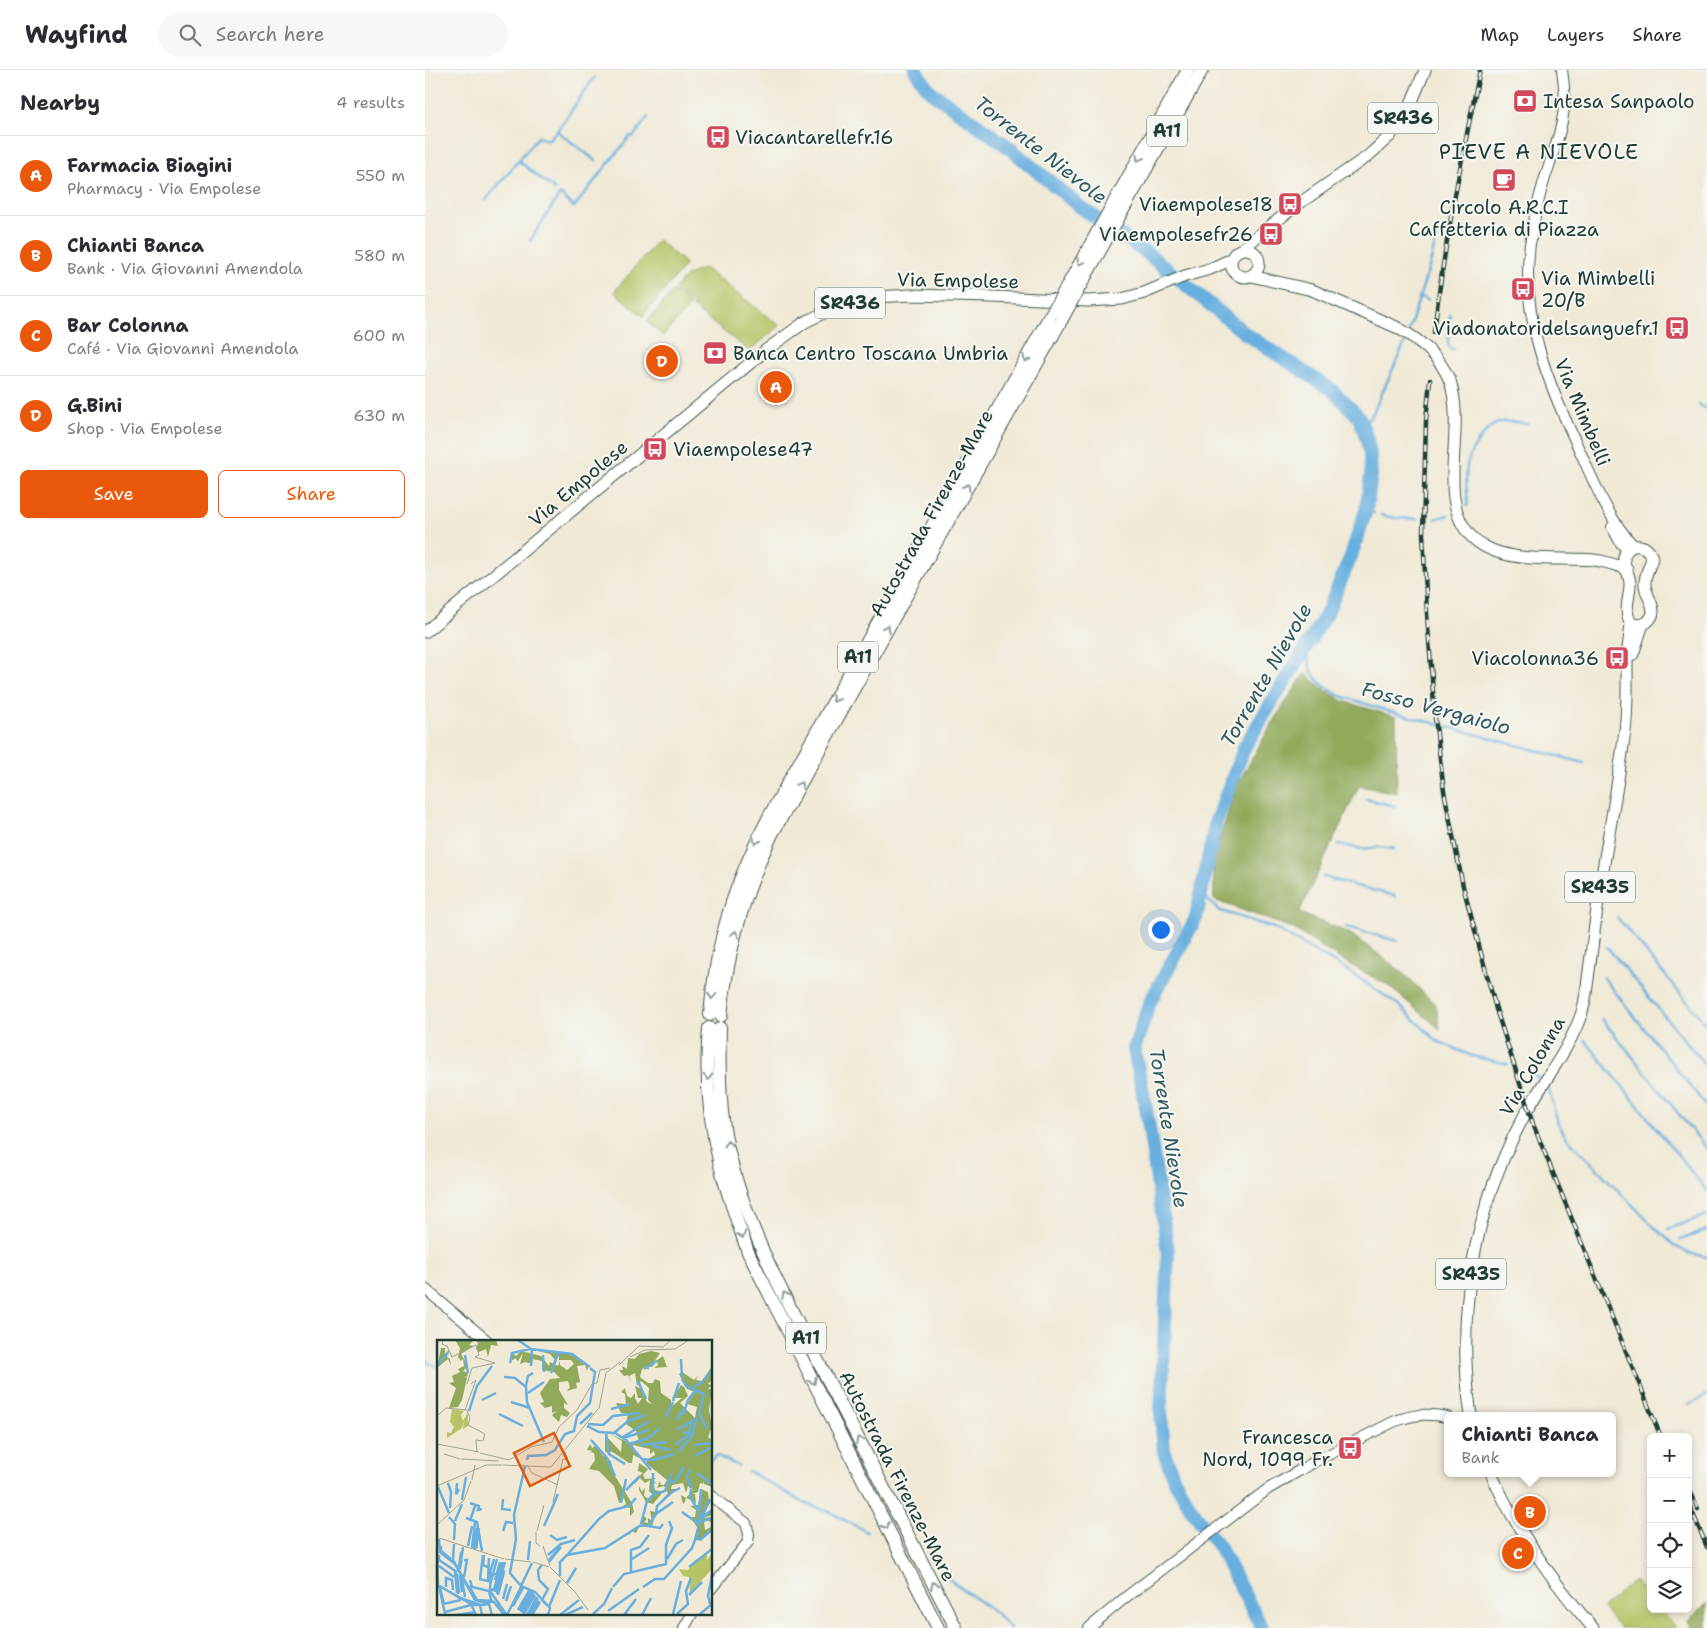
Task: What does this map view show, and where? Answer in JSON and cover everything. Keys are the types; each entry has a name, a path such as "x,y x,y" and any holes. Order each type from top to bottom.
{"highway":[{"name":"Autostrada Firenze-Mare","path":"938,1628 748,1252 727,1193 714,1135 708,1073 715,1022 736,927 757,865 1128,189 1188,70"},
{"name":"Autostrada Firenze-Mare","path":"1128,189 1166,134 1202,70"},
{"path":"1166,134 1191,101 1209,70"},
{"name":"Autostrada Firenze-Mare","path":"715,1022 725,1134 740,1191 761,1247 956,1628"}],"main road":[{"name":"Via Empolese","path":"425,632 759,356 805,322 832,309 876,297 911,295 1105,301 1122,299 1210,269 1232,259 1235,254 1247,250 1259,236 1294,208 1368,156 1390,136 1408,111 1425,70"},
{"name":"Via Mimbelli","path":"1563,70 1564,114 1538,202 1530,244 1531,314 1542,362 1554,396 1607,509 1614,531 1629,550"},
{"path":"1247,250 1258,257 1259,262 1277,280"},
{"path":"1232,259 1231,264 1235,272"},
{"path":"1251,276 1257,270 1259,262"},
{"name":"Via Empolese","path":"1210,269 1235,272 1242,276 1277,280 1312,290 1379,319 1417,340 1435,355 1450,381 1455,397 1454,497 1458,514 1468,532 1486,547 1506,555 1526,558 1596,560"},
{"name":"SR435","path":"1647,549 1652,558 1645,584 1653,612 1648,621 1643,624 1628,670 1631,623 1627,612 1630,582 1624,562 1629,550 1647,549"},
{"path":"1596,560 1629,550"},
{"path":"1596,560 1627,569"},
{"path":"1631,623 1643,624"},
{"name":"Via Colonna","path":"1470,1412 1465,1370 1465,1341 1467,1301 1476,1244 1485,1206 1505,1154 1523,1117 1570,1042 1583,1009 1607,843 1625,737 1628,670"},
{"path":"425,1289 487,1340"},
{"path":"1089,1628 1192,1546 1275,1485 1383,1426 1406,1417 1423,1414 1444,1417"},
{"path":"1493,1477 1533,1550 1593,1628"},
{"path":"713,1498 746,1523 749,1534 748,1542 713,1586"},
{"path":"684,1628 691,1616"}],"green space":[{"path":"658,240 686,264 643,316 614,292"},
{"path":"704,268 780,326 749,351 692,307 694,304 675,288 686,276"},
{"path":"674,290 691,304 663,336 647,322"},
{"path":"1305,673 1321,687 1343,701 1396,717 1397,793 1359,786 1299,913 1348,932 1401,971 1436,1005 1440,1029 1387,985 1340,959 1292,928 1214,900 1213,859 1237,785 1275,718"},
{"path":"1634,1580 1647,1595 1647,1613 1663,1613 1676,1628 1620,1628 1603,1608"},
{"path":"1707,1603 1707,1628 1692,1628 1688,1621"}],"waterway":[{"name":"Torrente Nievole","path":"915,70 930,91 1007,146 1079,206 1147,253 1246,334 1332,390 1359,417 1367,439 1371,475 1366,510 1351,556 1327,613 1245,746 1216,821 1196,918 1150,1002 1134,1049 1146,1108 1168,1252 1161,1412 1164,1452 1174,1479 1190,1507 1219,1547 1262,1628"},
{"path":"485,201 538,137 548,140 557,131 594,78"},
{"path":"530,241 560,194 574,207 630,136 633,137 648,117"},
{"path":"557,131 596,161"},
{"path":"519,161 555,190"},
{"path":"1409,330 1437,235"},
{"path":"1420,297 1428,300"},
{"path":"1450,315 1448,344 1450,348 1454,349"},
{"path":"1363,426 1373,413 1407,338"},
{"path":"1698,404 1707,409"},
{"path":"1467,506 1466,480 1468,461 1479,440 1489,428 1501,422 1511,421 1528,424"},
{"path":"1366,510 1374,513"},
{"path":"1381,515 1418,519"},
{"path":"1435,519 1448,515"},
{"name":"Fosso Vergaiolo","path":"1306,648 1311,671 1320,683 1338,695 1388,711 1584,763"},
{"path":"1366,799 1395,806"},
{"path":"1338,844 1361,849 1379,847 1394,849"},
{"path":"1323,877 1395,896"},
{"path":"1201,893 1218,910 1274,928 1344,968 1400,1006 1437,1041 1472,1056 1508,1064"},
{"path":"1617,917 1707,1026"},
{"path":"1346,927 1397,941"},
{"path":"1607,947 1707,1067"},
{"path":"1603,977 1707,1107"},
{"path":"1602,1019 1707,1149"},
{"path":"1585,1040 1707,1191"},
{"path":"1528,1071 1540,1079"},
{"path":"1548,1087 1558,1123 1566,1137 1675,1246 1688,1253 1707,1257"},
{"path":"1668,1229 1707,1215"},
{"path":"1680,1240 1707,1230"},
{"path":"425,1352 426,1361 437,1367"},
{"path":"1689,1404 1707,1395"},
{"path":"713,1458 716,1455 738,1466"},
{"path":"748,1471 806,1504 830,1512 867,1532"},
{"path":"945,1576 998,1615 1010,1628"}],"railway":[{"path":"1434,332 1448,233 1480,70"},
{"path":"1430,380 1426,421 1423,533 1427,614 1435,718 1444,791 1463,886 1496,1009 1533,1124 1659,1433"},
{"path":"1692,1495 1698,1509"},
{"path":"1692,1511 1707,1547"}],"place":[{"name":"Intesa Sanpaolo","path":"1525,101"},
{"name":"Viacantarellefr.16","path":"718,137"},
{"name":"Circolo A.R.C.I Caffetteria di Piazza","path":"1504,180"},
{"name":"Viaempolese18","path":"1290,204"},
{"name":"Viaempolesefr26","path":"1271,234"},
{"name":"Via Mimbelli 20/B","path":"1523,289"},
{"name":"Viadonatoridelsanguefr.1","path":"1677,328"},
{"name":"Banca Centro Toscana Umbria","path":"715,353"},
{"name":"G.Bini","path":"662,361"},
{"name":"Farmacia Biagini","path":"776,387"},
{"name":"Viaempolese47","path":"655,449"},
{"name":"Viacolonna36","path":"1617,658"},
{"name":"Francesca Nord, 1099 Fr.","path":"1350,1448"},
{"name":"Chianti Banca","path":"1530,1512"},
{"name":"Bar Colonna","path":"1518,1553"}],"district":[{"name":"PIEVE A NIEVOLE","path":"1539,152"}]}
